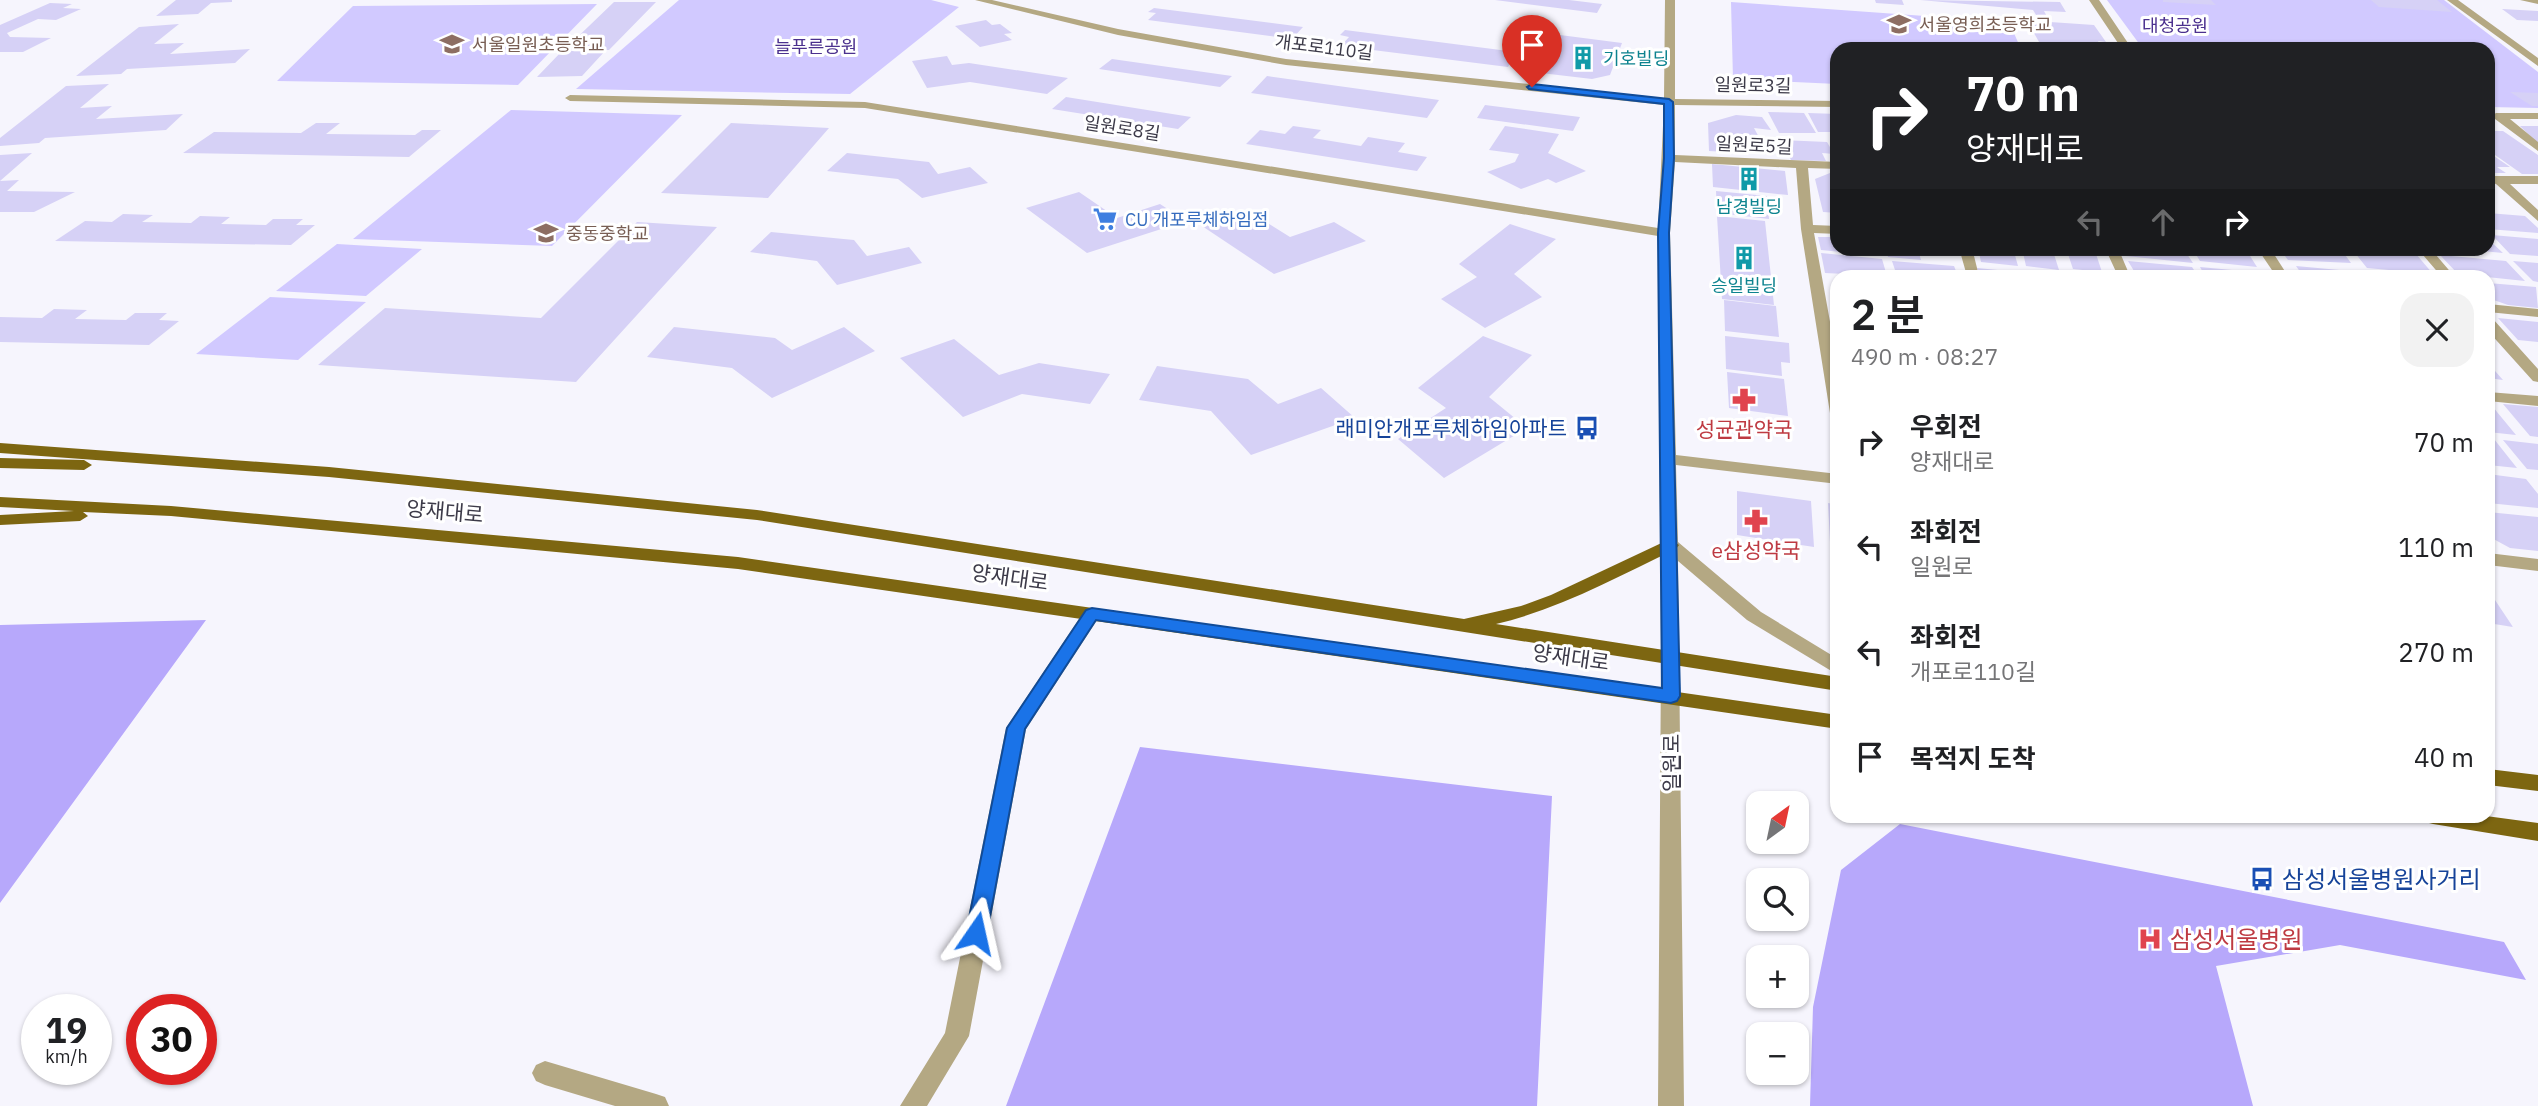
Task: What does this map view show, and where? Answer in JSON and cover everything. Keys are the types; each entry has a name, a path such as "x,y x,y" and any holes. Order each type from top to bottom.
{"main road":[{"name":"양재대로","path":"0,448 329,472 757,515 1830,683"},
{"name":"양재대로","path":"0,463 329,472"},
{"name":"양재대로","path":"0,502 171,510 738,563 1830,721"},
{"name":"양재대로","path":"0,520 171,510"},
{"path":"1459,626 1525,611 1557,599 1670,545"},
{"path":"2495,778 2538,783"},
{"path":"2479,823 2538,832"}],"street":[{"name":"개포로110길","path":"980,0 1118,32 1286,62 1669,102"},
{"name":"일원로","path":"1670,0 1669,158 1664,233 1671,659 1671,1106"},
{"path":"2094,0 2122,42"},
{"path":"2452,0 2538,62"},
{"path":"2525,0 2538,1"},
{"name":"일원로8길","path":"570,98 865,105 1664,233"},
{"name":"일원로3길","path":"1669,102 1830,104"},
{"path":"2495,116 2538,116"},
{"path":"2495,117 2538,148"},
{"name":"일원로5길","path":"1669,158 1830,166"},
{"path":"1802,165 1807,229 1830,366"},
{"path":"2495,180 2538,180"},
{"path":"2495,181 2538,216"},
{"path":"1807,229 1830,230"},
{"path":"2430,256 2443,270"},
{"path":"2495,309 2538,313"},
{"path":"2495,330 2538,378"},
{"path":"2515,352 2538,354"},
{"path":"2495,397 2538,401"},
{"path":"1668,459 1830,478"},
{"path":"1670,545 1754,616 1830,663"},
{"path":"2495,560 2538,565"},
{"path":"913,1106 957,1036 1016,728 1092,614"},
{"path":"545,1073 656,1106"}],"green space":[{"name":"늘푸른공원","path":"679,0 931,0 959,7 850,94 576,89"},
{"name":"대청공원","path":"2107,0 2444,0 2538,72 2538,108 2495,107 2495,42 2138,42"},
{"path":"1731,2 2009,22 2018,42 1830,42 1830,84 1733,79"},
{"name":"서울일원초등학교","path":"597,4 518,85 277,81 353,6"},
{"path":"511,110 682,115 552,246 353,239"},
{"path":"337,244 422,249 366,296 276,291"},
{"path":"270,297 366,302 298,360 196,354"}],"shaded area":[{"path":"206,620 0,903 0,625"},
{"path":"1140,747 1552,796 1537,1106 1006,1106"},
{"name":"삼성서울병원","path":"1900,824 2504,942 2526,980 2340,945 2216,966 2253,1106 1810,1106 1813,1007 1841,870"}],"building":[{"path":"176,0 232,2 211,3 198,14 156,16"},
{"path":"1495,0 1569,0 1602,4 1597,13"},
{"path":"1875,0 1902,0 1904,5 1876,3"},
{"path":"1920,0 2060,2 2066,12 2044,11 2050,22 2094,25 2106,42 2039,42 2025,17 2038,18 2033,10"},
{"path":"2211,0 2216,5 2163,2"},
{"path":"2371,0 2437,0 2452,12 2379,7"},
{"path":"614,2 656,2 609,50 564,50"},
{"path":"50,3 72,4 63,8 81,9 56,20 38,19 7,33 10,37 51,38 23,52 0,52 0,25"},
{"path":"1154,8 1303,27 1292,39 1148,20 1156,13 1148,12"},
{"path":"2502,9 2538,11 2538,21 2517,20"},
{"path":"986,20 992,25 1000,24 1012,33 1004,34 1012,40 980,47 955,26"},
{"path":"179,24 154,44 184,43 170,54 250,49 235,63 127,69 121,74 76,76 139,27"},
{"path":"1345,30 1516,52 1508,67 1341,46 1349,37 1340,35"},
{"name":"기호빌딩","path":"1560,35 1622,43 1610,75 1592,79 1541,73"},
{"path":"562,51 605,51 582,76 537,77"},
{"path":"947,56 952,65 969,63 1068,78 1047,94 970,82 927,88 912,61"},
{"path":"1112,59 1232,76 1220,87 1099,69"},
{"path":"1267,76 1439,100 1427,118 1251,93"},
{"path":"109,84 80,108 112,106 96,119 183,114 166,130 45,138 39,143 0,146 0,138 66,86"},
{"path":"2510,92 2538,93 2538,106 2532,106"},
{"path":"1066,97 1191,117 1178,129 1052,109"},
{"path":"1485,105 1580,117 1573,131 1477,118"},
{"path":"1768,112 1804,113 1816,133 1779,133"},
{"path":"1808,113 1830,114 1830,132 1818,132"},
{"path":"1736,115 1762,117 1771,130 1754,128 1768,154 1709,151 1708,123"},
{"path":"316,123 340,123 326,134 415,135 422,130 441,130 409,157 183,153 214,132 301,133"},
{"path":"731,123 829,128 768,198 661,193"},
{"path":"1293,126 1321,130 1313,138 1361,146 1368,137 1405,143 1398,152 1427,157 1417,171 1246,144 1260,130 1285,134"},
{"path":"1505,126 1559,134 1548,153 1586,171 1556,183 1548,179 1521,189 1487,172 1515,162 1519,154 1489,150"},
{"path":"2520,126 2538,126 2538,144"},
{"path":"2495,131 2503,131 2538,155 2538,174 2522,174 2495,155"},
{"path":"1781,140 1827,142 1830,147 1830,154 1822,153 1826,161 1791,160"},
{"path":"32,153 0,181 0,155"},
{"path":"847,153 929,162 938,174 970,167 988,183 922,198 898,179 827,171"},
{"path":"2495,157 2510,167 2497,167 2506,173 2495,173"},
{"name":"남경빌딩","path":"1712,164 1785,171 1788,195 1713,187"},
{"path":"1830,173 1830,212 1823,212 1815,179"},
{"path":"19,180 7,191 75,192 34,212 0,212 0,181"},
{"path":"1716,191 1767,196 1769,219 1717,213"},
{"path":"1079,192 1117,218 1160,204 1186,221 1087,253 1026,208"},
{"path":"1248,211 1290,237 1334,222 1366,241 1274,274 1202,226"},
{"path":"123,214 153,215 142,222 191,223 200,216 230,217 221,224 266,225 273,219 303,219 296,225 315,225 291,245 55,241 85,221 112,222"},
{"path":"2495,214 2525,216 2538,228 2538,233 2495,230"},
{"path":"1717,216 1765,221 1774,305 1722,299"},
{"path":"637,222 717,227 576,382 318,365 385,308 541,318"},
{"path":"1510,224 1556,239 1514,274 1542,297 1485,328 1441,299 1477,277 1459,264"},
{"path":"771,232 854,240 867,256 909,247 922,263 837,285 817,261 750,252"},
{"path":"2495,235 2538,239 2538,256 2510,254"},
{"path":"1818,237 1830,237 1830,251 1821,250"},
{"path":"1821,253 1830,256 1882,259 1885,270 1830,270 1830,273 1825,273"},
{"path":"1920,256 1921,260 1888,257"},
{"path":"1980,256 2015,256 2018,266 1981,262"},
{"path":"2024,256 2055,256 2059,270 2026,266"},
{"path":"2069,256 2097,256 2101,270 2083,270 2073,269"},
{"path":"2126,256 2188,256 2193,263"},
{"path":"2197,256 2250,256 2257,267 2200,261"},
{"path":"2285,256 2346,256 2351,263 2288,260"},
{"path":"2357,256 2418,256 2430,270 2389,270 2367,268"},
{"path":"2441,256 2506,261 2525,281 2495,278 2495,270 2454,270"},
{"path":"1892,261 1954,266 1956,270 1895,270"},
{"path":"2128,261 2192,267 2194,270 2133,270"},
{"path":"2513,261 2538,263 2538,282 2533,281"},
{"path":"2296,266 2339,270 2299,270"},
{"path":"2200,267 2232,270 2202,270"},
{"path":"2495,284 2536,287 2538,308 2508,305 2495,300"},
{"path":"1724,300 1776,306 1779,337 1725,331"},
{"path":"54,309 87,310 75,319 126,320 135,313 167,313 159,320 179,321 149,345 0,342 0,317 42,318"},
{"path":"2498,318 2538,322 2538,342 2518,340"},
{"path":"674,327 775,338 792,350 844,327 875,351 772,398 732,368 647,357"},
{"path":"1483,336 1532,355 1489,397 1527,428 1444,478 1398,439 1446,408 1418,388"},
{"path":"1725,336 1789,343 1790,363 1781,362 1782,376 1726,369"},
{"path":"954,339 999,375 1039,363 1110,374 1090,404 1022,394 963,417 900,358"},
{"path":"1157,366 1248,379 1278,404 1321,388 1355,418 1251,455 1211,411 1139,400"},
{"path":"2495,371 2503,380 2495,379"},
{"path":"1727,372 1784,379 1788,416 1729,408"},
{"path":"2503,404 2538,407 2538,437 2530,436"},
{"path":"2495,410 2516,435 2495,433"},
{"path":"2495,440 2517,468 2495,466"},
{"path":"2503,440 2538,444 2538,470 2527,469"},
{"path":"2495,475 2526,479 2538,494 2538,508 2495,504"},
{"path":"1737,491 1811,501 1814,547 1737,535"},
{"path":"1828,503 1830,503 1830,542"},
{"path":"2495,513 2538,517 2538,551 2510,548 2495,540"},
{"path":"2495,600 2513,627 2495,624"}],"place":[{"name":"서울영희초등학교","path":"1899,24"},
{"name":"서울일원초등학교","path":"452,44"},
{"name":"기호빌딩","path":"1583,58"},
{"name":"남경빌딩","path":"1749,179"},
{"name":"CU 개포루체하임점","path":"1105,219"},
{"name":"중동중학교","path":"546,233"},
{"name":"승일빌딩","path":"1744,258"},
{"name":"성균관약국","path":"1744,400"},
{"name":"래미안개포루체하임아파트","path":"1587,428"},
{"name":"e삼성약국","path":"1756,521"},
{"name":"삼성서울병원사거리","path":"2262,879"},
{"name":"삼성서울병원","path":"2150,939"}],"route":[{"path":"976,933 1016,728 1092,614 1671,696 1664,233 1669,158 1669,102 1532,87"}]}
